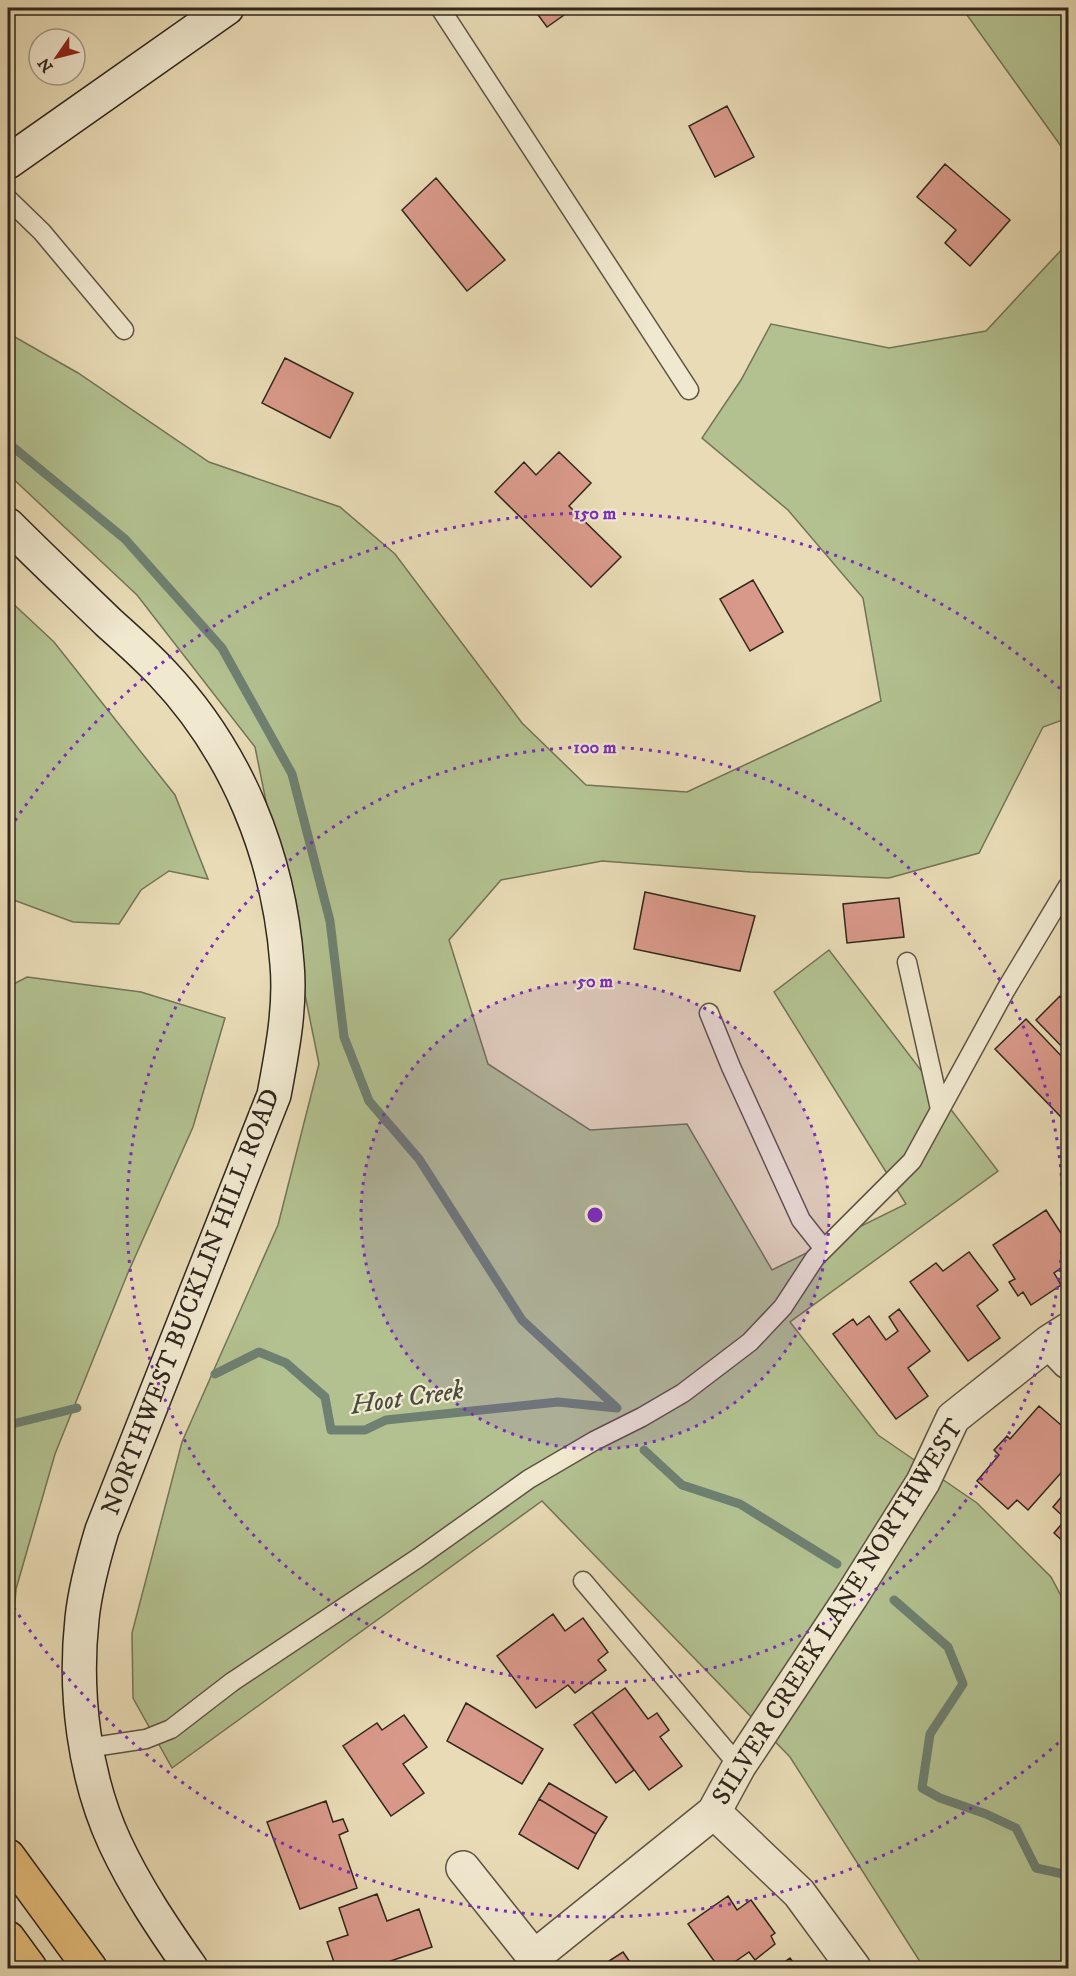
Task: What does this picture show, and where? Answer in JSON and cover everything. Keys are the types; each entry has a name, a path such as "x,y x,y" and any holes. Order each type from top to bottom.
{"highway":[{"path":"8,1856 90,1968"},
{"path":"8,1938 30,1968"}],"main road":[{"path":"8,162 227,8"},
{"name":"NORTHWEST BUCKLIN HILL ROAD","path":"8,525 163,674 219,746 235,773 247,801 270,866 281,916 287,965 284,1034 274,1095 102,1530 89,1575 82,1620 79,1666 82,1712 87,1748 103,1810 114,1842 139,1890 191,1968"},
{"name":"SILVER CREEK LANE NORTHWEST","path":"535,1963 714,1812 739,1766 917,1491 953,1418 1062,1345"},
{"path":"714,1812 799,1893 854,1968"},
{"path":"463,1868 535,1963"}],"lane":[{"path":"440,8 689,390"},
{"path":"8,199 42,232 124,330"},
{"path":"87,1748 146,1739 171,1729 232,1682 418,1558 529,1479 683,1393 750,1342 783,1307 815,1258 912,1161 1005,991 1068,886"},
{"path":"907,962 940,1109"},
{"path":"709,1013 731,1067 801,1220 824,1249"},
{"path":"583,1581 739,1766"}],"green space":[{"path":"962,8 1068,8 1068,156"},
{"path":"1068,172 1068,718 1043,727 979,853 889,878 751,872 602,861 501,880 449,940 488,1064 590,1130 687,1124 772,1270 906,1204 774,992 829,950 998,1171 790,1322 878,1435 977,1503 1051,1577 1068,1609 1068,1968 924,1968 790,1757 542,1501 172,1768 133,1698 132,1633 182,1442 278,1225 319,1064 255,747 137,595 8,474 8,333 78,373 209,462 340,507 395,554 522,723 586,785 687,792 881,701 863,598 788,510 702,438 741,380 771,324 889,348 986,331 1064,247"},
{"path":"8,599 54,642 175,795 208,879 169,871 141,890 119,924 73,922 8,898"},
{"path":"27,977 141,992 225,1018 193,1127 127,1275 55,1454 16,1589 8,1691 8,987"}],"building":[{"path":"8,8 18,8 21,12 8,19"},
{"path":"533,8 574,8 547,27"},
{"path":"727,106 754,157 715,177 689,126"},
{"path":"945,164 1010,220 970,266 945,243 956,230 917,197"},
{"path":"436,178 505,260 467,291 402,210"},
{"path":"285,358 353,393 330,438 262,403"},
{"path":"559,452 591,483 569,506 621,557 591,587 495,492 524,462 536,475"},
{"path":"753,580 783,632 750,651 720,599"},
{"path":"645,892 755,916 740,971 634,949"},
{"path":"899,898 904,937 847,943 843,904"},
{"path":"1060,996 1068,1005 1068,1053 1036,1020"},
{"path":"1026,1019 1068,1063 1068,1115 1064,1120 995,1049"},
{"path":"1046,1210 1068,1244 1068,1263 1054,1273 1061,1285 1031,1305 1023,1292 1018,1296 1009,1282 1015,1279 993,1245"},
{"path":"969,1252 998,1290 977,1306 1000,1338 968,1361 910,1282 936,1263 943,1271"},
{"path":"899,1309 930,1351 908,1368 928,1396 896,1419 833,1334 853,1319 857,1325 869,1316 886,1340 898,1331 889,1317"},
{"path":"1039,1406 1068,1431 1068,1465 1028,1510 1017,1500 1008,1509 977,1481 999,1455 994,1450 1007,1436 1010,1439"},
{"path":"1068,1489 1068,1546 1054,1533 1066,1519 1053,1507"},
{"path":"553,1614 565,1631 583,1618 608,1652 598,1660 606,1670 575,1693 568,1685 536,1708 497,1656"},
{"path":"625,1688 648,1719 657,1713 669,1730 660,1737 682,1766 649,1790 592,1712"},
{"path":"466,1703 543,1749 522,1784 447,1741"},
{"path":"592,1712 634,1770 616,1783 574,1725"},
{"path":"404,1715 427,1747 403,1764 424,1793 391,1816 343,1746 377,1723 382,1730"},
{"path":"549,1783 607,1817 596,1834 539,1799"},
{"path":"539,1799 596,1834 578,1869 519,1834"},
{"path":"326,1801 333,1822 343,1819 348,1831 339,1835 357,1888 300,1909 267,1822"},
{"path":"377,1894 387,1921 419,1909 432,1947 370,1968 336,1968 327,1942 348,1935 339,1908"},
{"path":"728,1896 737,1910 751,1900 775,1933 771,1936 775,1944 755,1960 749,1952 726,1968 719,1968 688,1924"},
{"path":"623,1952 634,1968 598,1968"},
{"path":"790,1958 797,1968 776,1968"}],"waterway":[{"path":"8,443 125,539 222,648 292,774 330,921 344,1037 369,1101 419,1159 522,1320 617,1408"},
{"name":"Hoot Creek","path":"215,1374 259,1352 286,1363 325,1397 331,1430 365,1430 386,1420 558,1402 617,1408"},
{"name":"Hoot Creek","path":"8,1425 77,1408"},
{"name":"Hoot Creek","path":"644,1450 682,1485 740,1504 837,1564"},
{"name":"Hoot Creek","path":"894,1600 948,1647 963,1684 930,1734 922,1788 940,1798 986,1814 1016,1828 1036,1868 1068,1875"}]}
